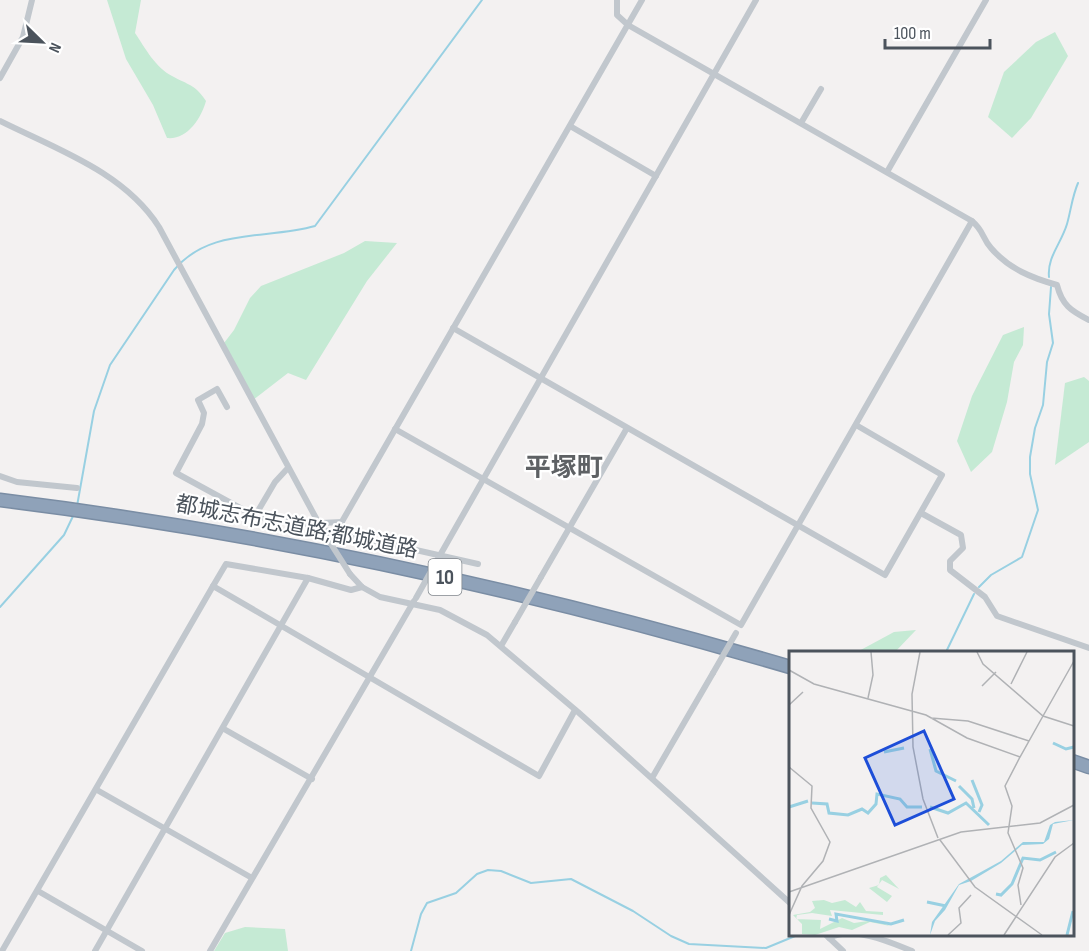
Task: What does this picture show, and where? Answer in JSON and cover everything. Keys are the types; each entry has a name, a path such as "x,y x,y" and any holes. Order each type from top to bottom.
{"highway":[{"name":"都城志布志道路;都城道路","path":"0,500 94,511 315,548 442,576 670,633 789,668"},
{"path":"0,505 53,506"},
{"path":"1074,763 1089,767"}],"street":[{"path":"0,78 23,37 33,0"},
{"path":"617,0 617,15 628,25 972,221 981,229 994,252 1021,273 1057,285 1066,307 1089,320"},
{"path":"336,532 642,0"},
{"path":"210,951 440,557 756,0"},
{"path":"887,172 986,0"},
{"path":"801,123 821,90"},
{"path":"0,121 120,183 152,215 287,469 350,574 362,587 381,597 415,600 464,620 501,646 789,902"},
{"path":"570,126 656,176"},
{"path":"652,778 799,526 972,221"},
{"path":"453,328 885,575 942,475 856,425"},
{"path":"227,407 217,389 198,400 204,413 202,424 176,473 255,516 299,524 342,522"},
{"path":"501,646 627,428"},
{"path":"394,429 741,625"},
{"path":"255,516 275,482 287,469"},
{"path":"0,476 17,482 77,488"},
{"path":"921,513 961,535 963,548 950,561 951,570 985,597 997,616 1089,648"},
{"path":"324,533 336,532 478,564"},
{"path":"2,951 226,564 308,578 351,590 362,587"},
{"path":"95,951 224,729 308,578"},
{"path":"213,586 539,776 575,710"},
{"path":"224,729 312,779"},
{"path":"97,790 252,878"},
{"path":"38,891 142,951"},
{"path":"827,936 843,951"},
{"path":"864,936 888,941 912,951"}],"green space":[{"path":"107,0 141,0 135,33 161,68 195,88 206,101 197,121 181,136 167,138 153,105 126,59"},
{"path":"1055,32 1068,56 1031,118 1012,138 988,117 1004,72 1036,42"},
{"path":"365,241 397,243 367,281 306,380 288,373 253,400 224,343 234,330 250,298 261,286 344,253"},
{"path":"1024,327 1023,345 1014,362 1007,402 992,452 971,472 957,441 972,396 1003,335"},
{"path":"1084,377 1089,381 1089,442 1055,465 1065,383"},
{"path":"916,630 896,651 859,651 894,632"},
{"path":"245,927 285,929 288,951 214,951 225,933"}],"waterway":[{"path":"77,506 94,411 110,365 174,270 188,256 222,241 315,226 482,0"},
{"path":"1049,277 1050,263 1067,224 1078,183"},
{"path":"979,587 991,575 1022,557 1038,510 1030,474 1030,457 1035,428 1043,405 1047,362 1053,343 1049,314 1051,287"},
{"path":"0,607 64,535 74,514"},
{"path":"946,651 974,594"},
{"path":"411,951 421,914 427,903 456,893 477,874 488,870 501,871 531,883 571,879 633,911 671,936 689,944 766,948 795,936"}],"district":[{"name":"平塚町","path":"564,467"}]}
